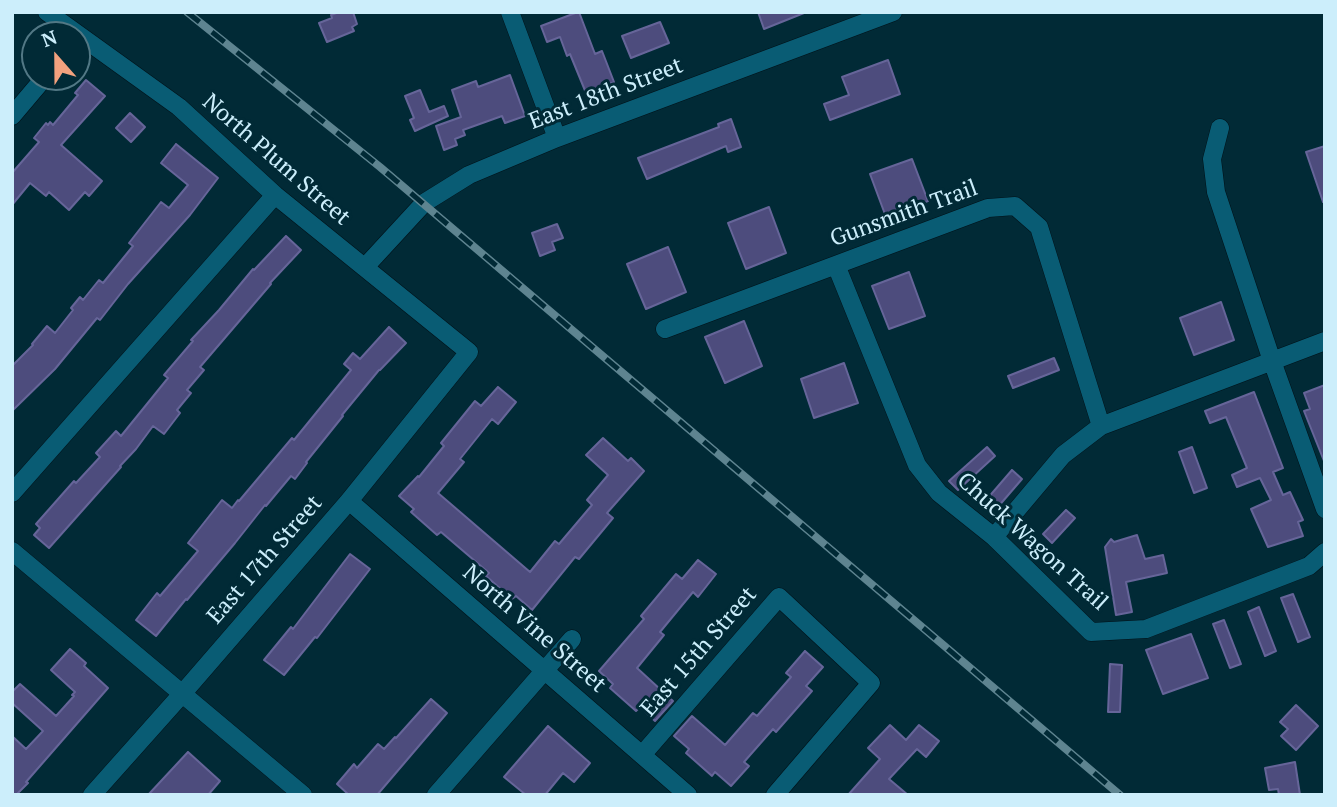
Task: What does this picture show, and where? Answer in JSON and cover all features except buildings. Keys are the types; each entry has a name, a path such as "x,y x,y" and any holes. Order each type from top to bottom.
{"street":[{"path":"510,12 557,138"},
{"name":"East 18th Street","path":"365,267 424,203 470,175 557,138 893,12"},
{"name":"North Plum Street","path":"91,46 179,107 275,195 469,352"},
{"path":"12,116 34,91"},
{"path":"1220,128 1212,159 1216,192 1325,509"},
{"path":"12,493 275,195"},
{"name":"Gunsmith Trail","path":"664,329 988,208 1015,206 1039,227 1101,426"},
{"name":"Chuck Wagon Trail","path":"836,265 916,465 939,493 994,537 1091,632 1146,629 1309,566 1325,552"},
{"path":"994,537 1063,456 1101,426 1325,341"},
{"name":"East 17th Street","path":"92,795 349,501 469,352"},
{"name":"North Vine Street","path":"349,501 688,795"},
{"path":"12,551 303,795"},
{"name":"East 15th Street","path":"642,755 779,597 871,683 775,795"},
{"path":"436,795 572,639"}],"railway":[{"path":"187,12 380,167 1120,795"}]}
